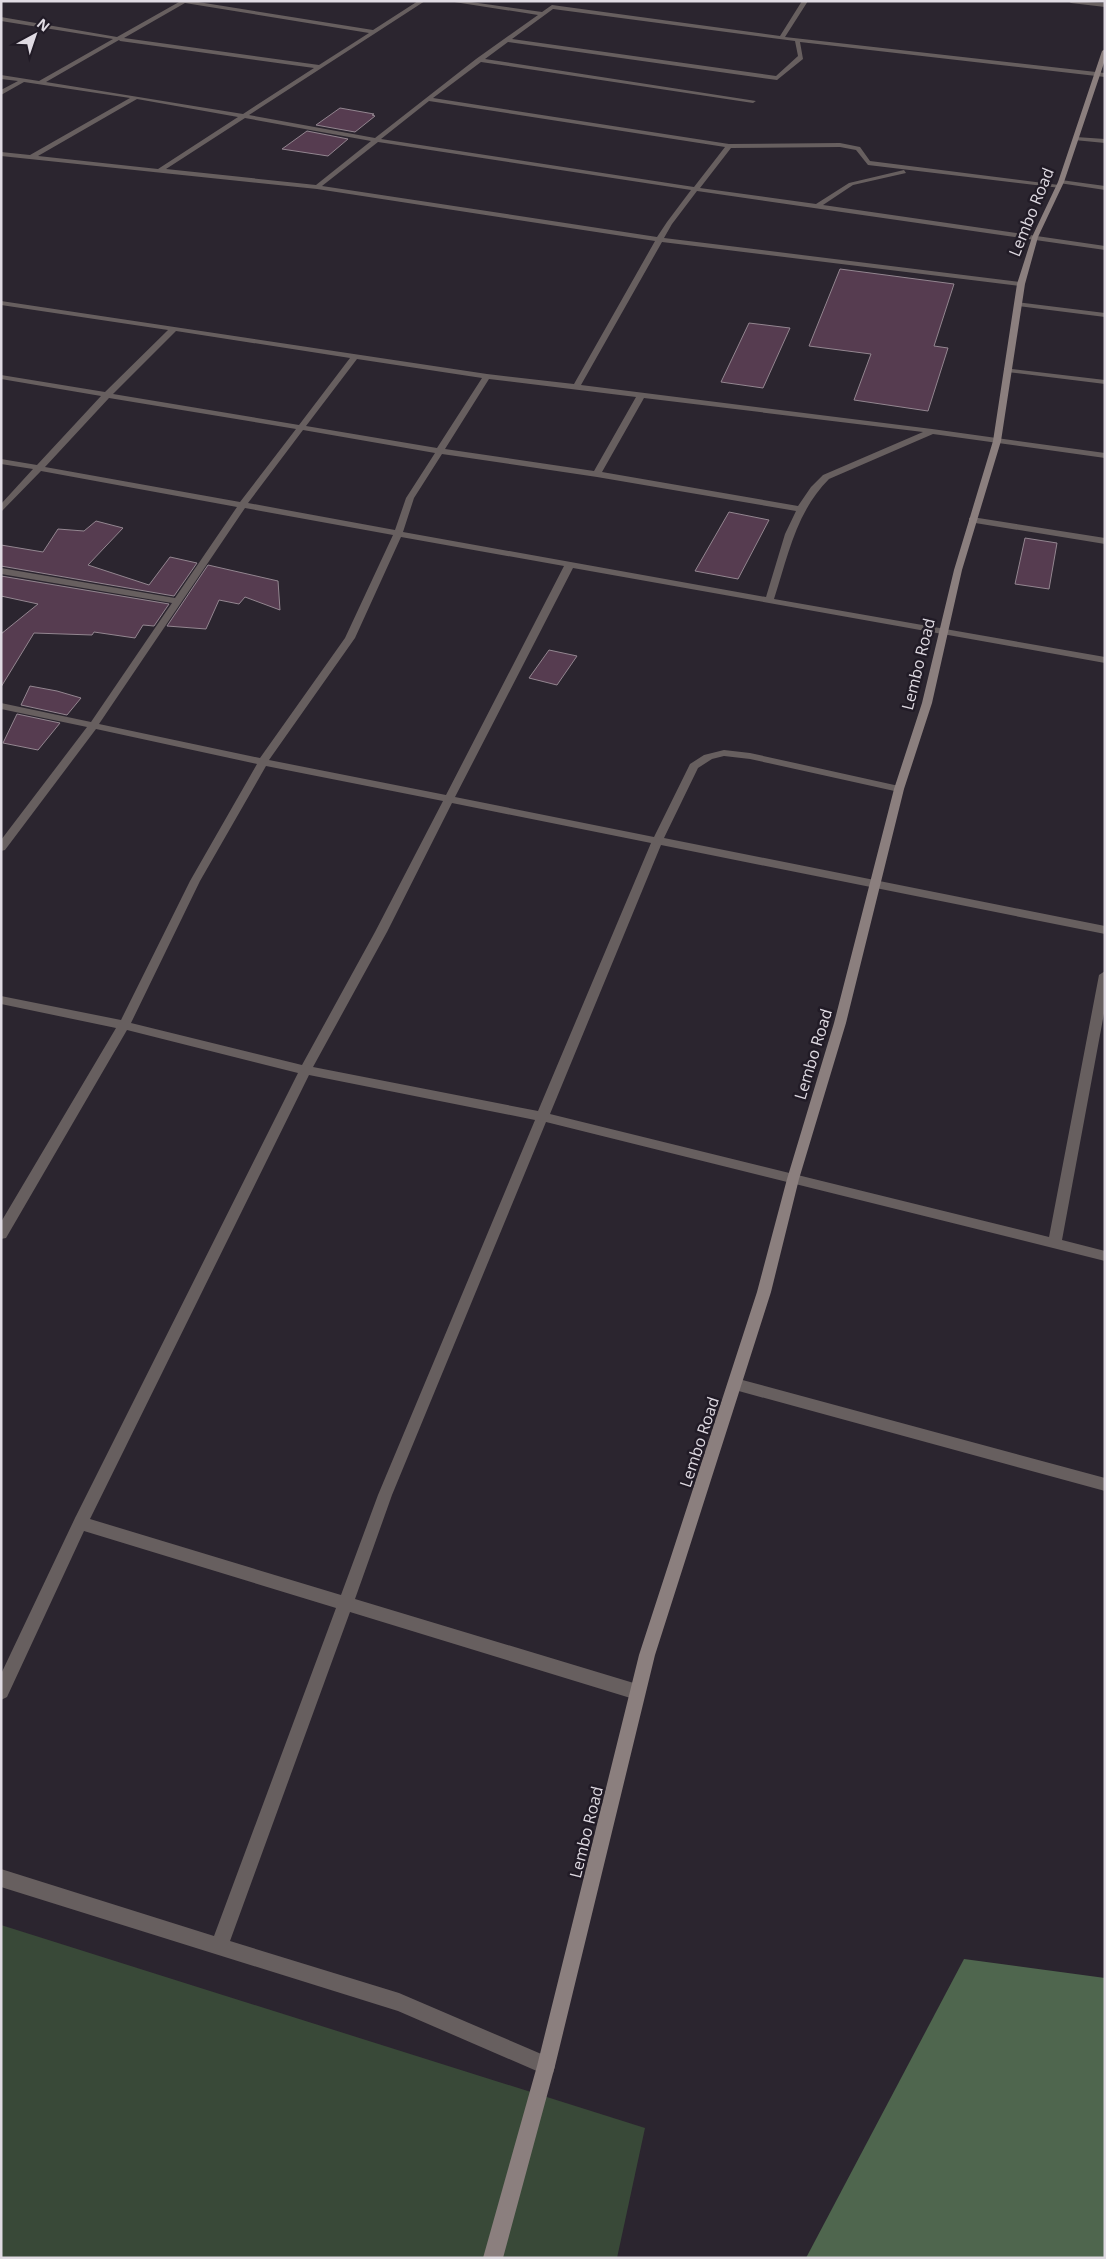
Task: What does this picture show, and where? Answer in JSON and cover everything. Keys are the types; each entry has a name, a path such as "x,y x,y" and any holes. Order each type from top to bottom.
{"street":[{"path":"180,1 374,32"},
{"path":"159,171 422,1"},
{"path":"451,1 543,14"},
{"path":"317,188 478,60 559,1"},
{"path":"781,38 805,1"},
{"path":"1071,1 1105,5"},
{"path":"41,82 185,2"},
{"path":"552,7 797,40 1100,75"},
{"path":"1,19 120,39 320,67"},
{"path":"505,40 777,78 800,59 797,40"},
{"name":"Lembo Road","path":"493,2258 546,2066 647,1655 764,1292 793,1179 840,1023 899,790 927,703 972,520 997,441 1021,284 1035,237 1060,185 1100,75 1105,51"},
{"path":"478,60 753,101"},
{"path":"1,76 136,97 376,140 1105,248"},
{"path":"1,93 24,80"},
{"path":"30,158 136,97"},
{"path":"428,99 729,146 840,145 858,148 868,163 916,170 1105,188"},
{"path":"1076,139 1105,141"},
{"path":"576,388 669,223 729,146"},
{"path":"1,154 317,188 661,240 1021,284"},
{"path":"819,205 850,184 880,176 916,170"},
{"path":"2,304 486,376 640,397 932,431 1105,456"},
{"path":"1018,304 1105,315"},
{"path":"1,509 107,395 173,330"},
{"path":"2,845 93,726 243,504 355,356"},
{"path":"1007,370 1105,382"},
{"path":"1,1234 124,1025 196,881 263,762 342,652 399,532 410,498 486,376"},
{"path":"1,377 440,451 597,474 799,510"},
{"path":"597,474 640,397"},
{"path":"769,601 799,510 816,486 826,477 932,431"},
{"path":"1,461 399,532 569,566 1105,660"},
{"path":"972,520 1105,541"},
{"path":"1,1692 80,1523 305,1070 381,932 569,566"},
{"path":"1,571 178,601"},
{"path":"1,706 263,762 1105,930"},
{"path":"219,1947 385,1495 657,841 694,766 708,757 724,753 750,756 899,790"},
{"path":"1054,1242 1105,975"},
{"path":"1,1000 124,1025 305,1070 543,1117 1105,1256"},
{"path":"734,1384 1105,1485"},
{"path":"80,1523 638,1692"},
{"path":"1,1878 399,2002 546,2066"}],"green space":[{"path":"1,1925 645,2128 617,2258 1,2258"},
{"path":"964,1959 1105,1978 1105,2258 806,2258"}],"building":[{"path":"340,108 374,114 372,115 375,116 355,132 316,125"},
{"path":"307,131 348,139 328,156 282,149"},
{"path":"840,269 954,284 934,346 948,348 928,411 854,400 871,354 809,346"},
{"path":"749,323 790,328 763,388 721,382"},
{"path":"729,512 769,520 738,579 695,571"},
{"path":"96,521 123,528 88,565 149,585 170,557 197,563 174,596 1,566 1,545 43,552 58,529 84,531"},
{"path":"1025,538 1057,543 1049,589 1015,584"},
{"path":"208,565 278,581 280,610 245,597 239,604 219,600 206,629 167,626"},
{"path":"1,576 169,604 154,626 143,625 135,638 94,632 92,635 34,633 1,687 1,634 38,604 1,596"},
{"path":"549,650 577,656 557,685 529,678"},
{"path":"30,686 81,698 67,715 21,705"},
{"path":"17,714 60,723 38,750 3,743"}]}
